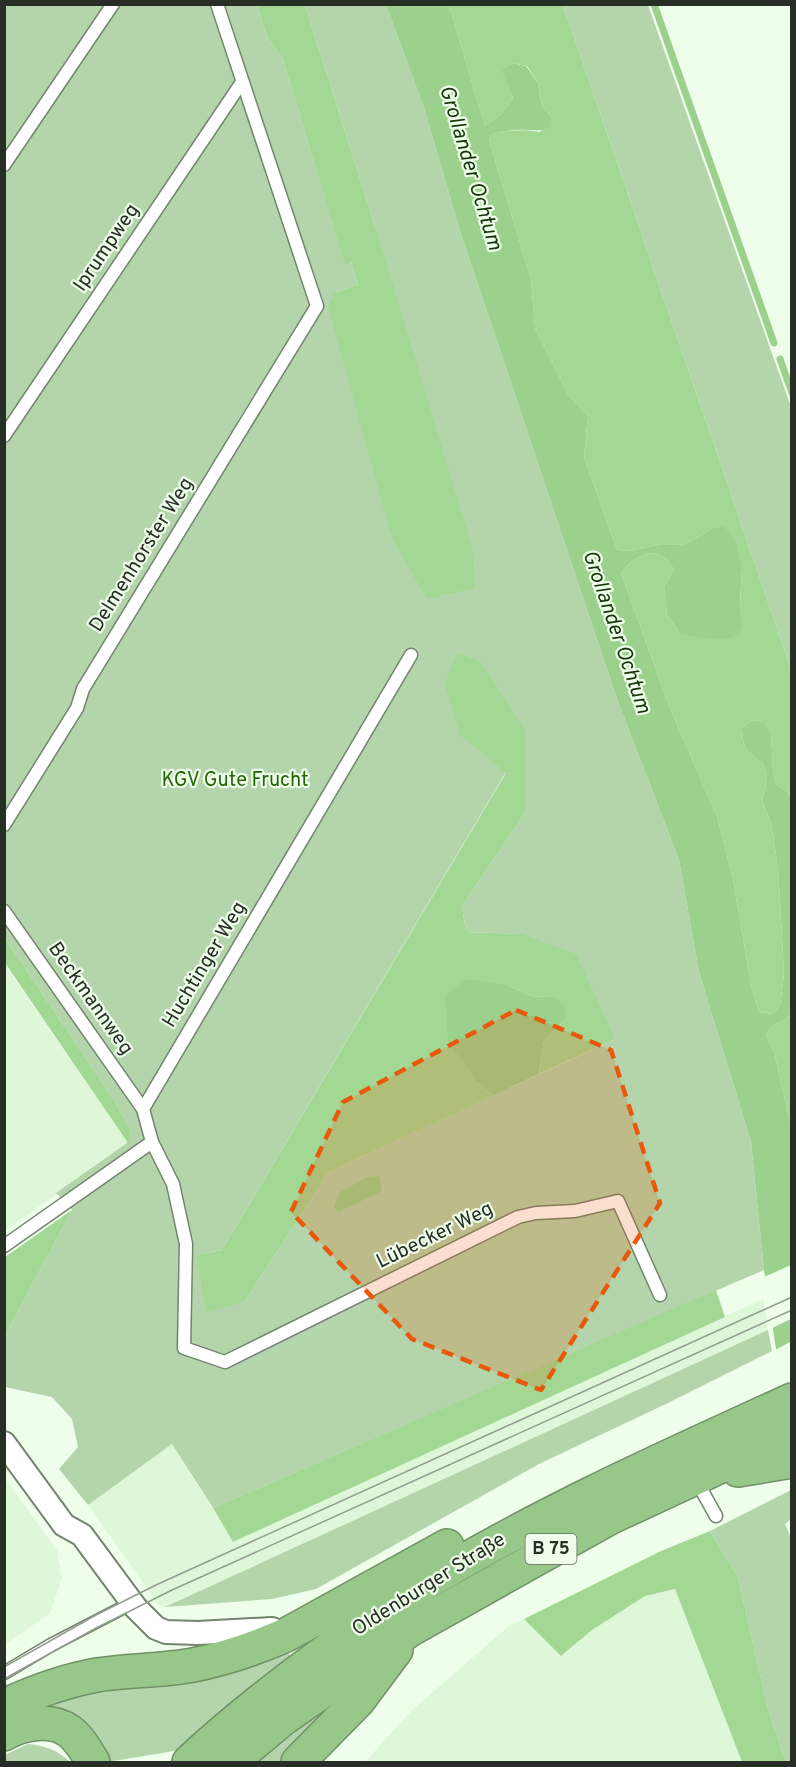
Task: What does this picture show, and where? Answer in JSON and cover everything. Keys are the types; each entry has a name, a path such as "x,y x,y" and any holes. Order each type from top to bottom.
{"highway":[{"name":"Oldenburger Straße","path":"231,1762 292,1712 411,1629 609,1518 789,1433"},
{"name":"Oldenburger Straße","path":"189,1762 276,1688 352,1632 411,1592 521,1529 645,1466 789,1433"},
{"path":"4,1706 46,1688 73,1680 193,1665 220,1659 286,1635 454,1542 521,1529"},
{"path":"298,1762 358,1701 411,1629"},
{"path":"4,1734 31,1724 51,1725 68,1730 83,1745 93,1762"}],"street":[{"path":"4,1443 64,1525 82,1535 132,1603 156,1628 166,1632 198,1633 272,1629 286,1635"}],"lane":[{"path":"4,165 113,4"},
{"path":"217,4 242,82"},
{"name":"Delmenhorster Weg","path":"4,825 77,708 82,689 317,306 242,82"},
{"name":"Iprumpweg","path":"4,436 242,82"},
{"name":"Huchtinger Weg","path":"142,1109 411,655"},
{"name":"Beckmannweg","path":"4,911 142,1109"},
{"path":"4,1246 152,1142 142,1109"},
{"name":"Lübecker Weg","path":"152,1142 173,1184 186,1244 184,1348 225,1362 518,1217 536,1212 575,1211 618,1201 660,1295"},
{"path":"695,1477 716,1516"},
{"path":"4,1673 51,1645 132,1603"}],"highlighted area":[{"path":"516,1010 611,1050 660,1203 541,1390 412,1339 291,1212 343,1102"}],"shaded area":[{"path":"257,5 305,5 375,226 472,547 475,588 427,599 392,538 328,307 335,292 358,285 351,262 345,265 283,59 268,39"},
{"path":"449,5 563,5 791,669 791,799 789,793 776,784 771,731 764,722 753,720 742,728 745,745 763,763 767,778 762,801 771,823 778,868 784,974 780,1006 772,1014 759,1012 751,985 733,879 717,816 671,711 621,573 633,560 648,554 662,556 669,562 674,570 664,587 667,614 680,634 743,626 740,604 742,569 710,530 683,545 661,544 630,551 617,550 584,457 588,416 568,394 535,328 531,279 489,140 492,134 504,132 522,130 540,132 551,117 542,105 538,83 527,66 513,63 503,70 513,98 501,114 485,126"},
{"path":"457,653 480,661 525,730 525,813 462,906 466,932 521,934 576,954 615,1039 539,1074 544,1041 566,1019 553,996 534,997 506,985 478,1083 493,1096 329,1172 244,1302 206,1312 197,1255 222,1250 506,773 460,735 445,684"},
{"path":"5,938 113,1099 131,1130 128,1143 5,963"},
{"path":"4,963 128,1143 5,1231 4,1231"},
{"path":"791,1014 791,1126 774,1052 766,1035 772,1027"},
{"path":"72,1210 5,1336 5,1257"},
{"path":"716,1290 725,1317 233,1542 213,1508"},
{"path":"763,1299 768,1330 165,1607 158,1604 88,1505 172,1444 233,1542"},
{"path":"4,1477 57,1550 62,1578 50,1613 5,1645"},
{"path":"710,1531 738,1577 767,1705 786,1762 742,1762 675,1589 645,1596 592,1630 561,1656 524,1619 661,1551"},
{"path":"675,1589 742,1762 365,1762 412,1710 509,1626 524,1619 561,1656 592,1630 645,1596"}],"green space":[{"name":"KGV Gute Frucht","path":"5,5 257,5 268,39 283,59 345,264 351,262 358,285 335,292 392,538 375,226 305,5 386,5 424,108 460,231 617,699 679,860 699,972 751,1142 764,1270 213,1508 172,1444 88,1505 59,1469 78,1447 72,1419 52,1397 5,1387 5,1336 72,1210 56,1193 127,1143 131,1130 113,1099 5,938","holes":["525,730 525,813 462,906 466,932 521,934 615,1039 329,1172 244,1302 197,1255 222,1250 506,772 460,734"]},
{"path":"563,5 648,5 791,407 791,669"},
{"path":"768,1330 772,1351 539,1464 316,1589 272,1599 165,1607"},
{"path":"791,1490 791,1519 785,1524 792,1540 791,1762 786,1762 767,1705 738,1577 710,1531"},
{"path":"285,1649 292,1657 174,1751 108,1762 5,1718 54,1698"},
{"path":"345,1691 282,1762 258,1762"},
{"path":"28,1744 51,1749 70,1762 5,1762 5,1755"}],"water":[{"name":"Grollander Ochtum","path":"386,5 449,5 485,126 501,114 513,98 502,70 513,63 526,66 538,83 542,105 551,117 550,127 541,130 500,132 492,134 489,140 531,279 535,328 568,394 588,416 584,457 617,550 630,551 661,544 683,545 710,530 724,526 736,541 742,569 740,604 743,626 733,637 710,638 680,634 667,614 664,587 674,570 662,556 648,554 640,556 621,573 671,711 717,816 733,879 751,985 759,1012 772,1014 780,1006 784,974 778,868 771,823 762,801 767,778 763,763 750,752 743,740 742,728 753,720 764,722 771,731 776,784 789,793 791,799 791,1014 772,1027 766,1035 774,1052 791,1126 791,1425 764,1270 751,1142 699,972 679,860 617,699 460,231 424,108"},
{"path":"466,979 506,985 534,997 553,996 564,1005 566,1019 544,1041 539,1074 493,1096 478,1083 448,1041 445,995"},
{"path":"379,1176 382,1191 338,1212 334,1207 339,1193 367,1177"}],"pier":[{"path":"791,1265 791,1319 770,1329 762,1278"},
{"path":"792,1341 792,1428 789,1426 773,1351"}],"waterway":[{"path":"654,4 774,343"},
{"path":"780,359 792,393"}],"tram line":[{"path":"4,1667 96,1615 158,1584 792,1297"},
{"path":"4,1679 96,1628 172,1590 792,1310"}]}
